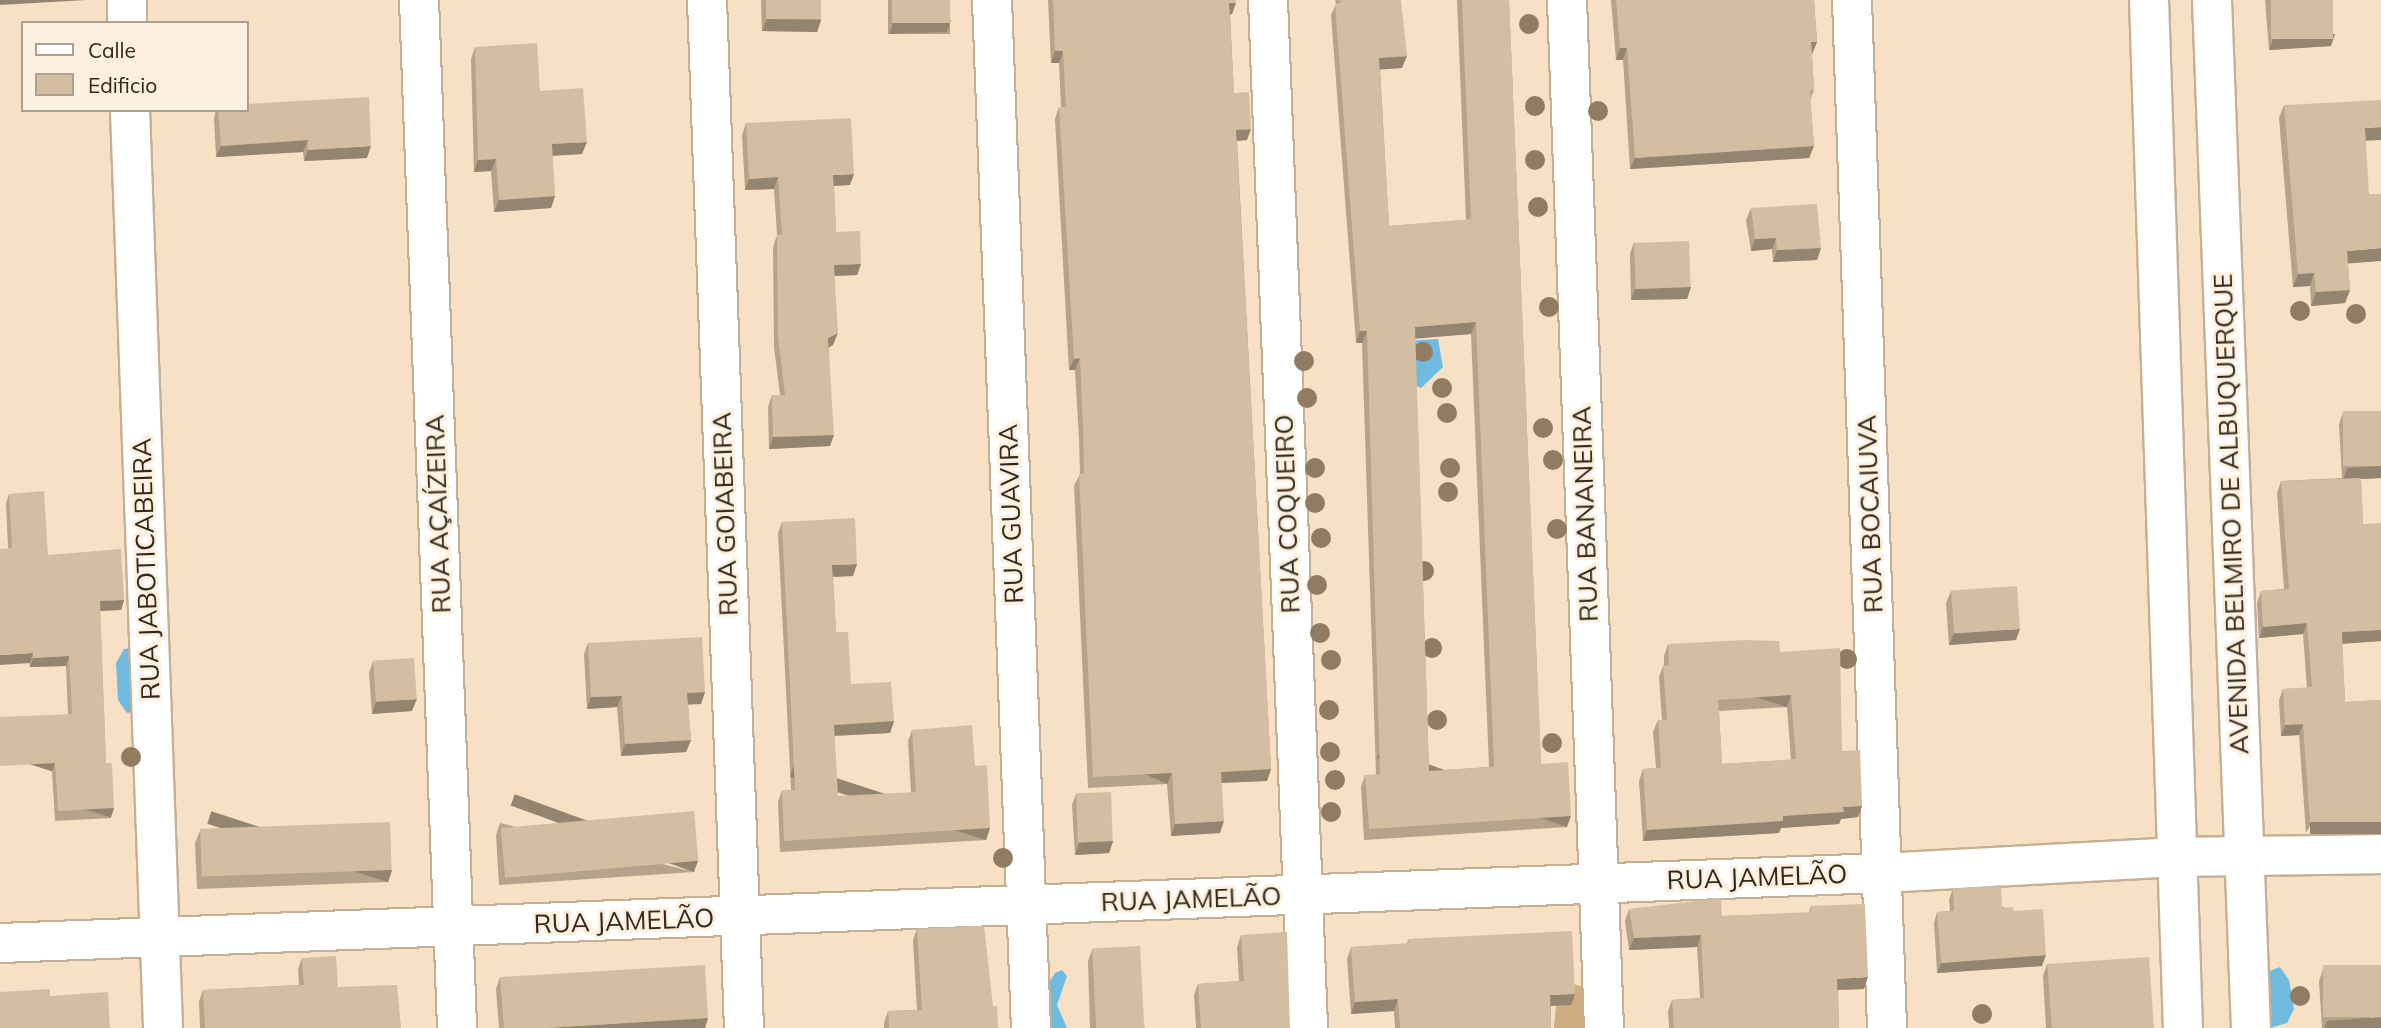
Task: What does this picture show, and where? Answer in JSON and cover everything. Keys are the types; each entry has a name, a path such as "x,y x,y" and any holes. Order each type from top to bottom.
{"street":[{"path":"127,0 127,21"},
{"name":"RUA AÇAÍZEIRA","path":"419,0 457,1028"},
{"name":"RUA GOIABEIRA","path":"707,0 744,1028"},
{"name":"RUA GUAVIRA","path":"992,0 1031,1028"},
{"name":"RUA COQUEIRO","path":"1268,0 1308,1028"},
{"name":"RUA BANANEIRA","path":"1567,0 1604,1028"},
{"name":"RUA BOCAIUVA","path":"1852,0 1887,1028"},
{"path":"2149,0 2174,857 2183,1028"},
{"name":"AVENIDA BELMIRO DE ALBUQUERQUE","path":"2212,0 2251,1028"},
{"name":"RUA JABOTICABEIRA","path":"130,112 163,1028"},
{"name":"RUA JAMELÃO","path":"0,943 1882,873 2174,857 2243,859 2381,854"}],"shaded area":[{"path":"1567,982 1583,987 1602,1028 1554,1028 1557,994"}],"water":[{"path":"1438,339 1443,367 1421,388 1394,375 1406,341"},
{"path":"139,646 143,710 127,713 118,700 116,663 124,649"},
{"path":"2280,967 2289,980 2294,1009 2287,1023 2270,1028 2265,973"},
{"path":"1062,970 1067,976 1057,1005 1067,1028 1045,1028 1047,986 1055,973"}],"building":[{"path":"766,0 821,0 821,19 766,19"},
{"path":"892,0 950,0 950,23 892,23"},
{"path":"1053,0 1236,0 1236,3 1229,3 1234,93 1249,92 1251,129 1236,130 1271,769 1221,772 1224,821 1175,824 1172,773 1093,777 1079,474 1084,474 1080,358 1074,359 1059,107 1066,107 1063,51 1055,51"},
{"path":"1340,0 1401,0 1407,56 1379,58 1389,226 1471,219 1462,0 1509,0 1541,764 1568,762 1571,816 1369,829 1365,775 1380,774 1367,331 1360,331 1335,4 1341,3","holes":["1476,322 1494,767 1429,771 1415,327"]},
{"path":"1616,0 1814,0 1817,42 1811,42 1814,90 1810,91 1814,146 1635,158 1627,48 1620,48"},
{"path":"2271,0 2333,0 2333,39 2271,39"},
{"path":"537,43 540,91 583,88 587,142 552,144 555,196 499,200 496,159 478,160 475,47"},
{"path":"369,97 371,146 308,150 308,140 221,146 218,112 248,112 248,104"},
{"path":"2381,100 2381,127 2365,128 2369,194 2381,194 2381,248 2347,251 2350,290 2316,292 2314,273 2298,274 2284,105"},
{"path":"851,118 854,174 833,175 836,232 860,231 861,264 834,265 838,333 828,338 834,435 773,437 772,395 785,395 778,336 777,235 782,235 778,177 749,179 746,123"},
{"path":"1817,204 1821,248 1777,250 1776,238 1755,239 1751,208"},
{"path":"1689,241 1691,287 1636,289 1634,243"},
{"path":"2343,411 2381,411 2381,466 2343,466"},
{"path":"2361,478 2363,524 2381,523 2381,630 2342,632 2345,702 2381,700 2381,822 2310,822 2303,724 2285,725 2283,689 2312,687 2307,623 2263,627 2261,591 2289,589 2281,481"},
{"path":"44,491 48,555 121,549 124,600 100,601 106,763 112,763 114,808 58,811 55,763 0,766 0,717 72,714 69,656 33,658 33,653 0,655 0,549 12,548 9,494"},
{"path":"855,518 857,564 832,565 836,632 848,632 851,684 891,682 894,721 834,725 838,796 916,792 912,730 972,725 975,766 987,765 990,828 784,841 782,790 795,790 782,522"},
{"path":"2017,586 2020,629 1954,633 1951,591"},
{"path":"702,637 705,692 687,693 691,740 625,744 622,696 591,697 588,643"},
{"path":"1744,640 1779,641 1780,652 1840,648 1842,751 1860,750 1862,806 1843,807 1844,812 1783,816 1783,821 1647,830 1643,769 1661,768 1658,720 1667,720 1663,666 1669,665 1668,644","holes":["1791,695 1796,759 1722,764 1718,700"]},
{"path":"414,658 417,699 376,702 373,661"},
{"path":"1111,792 1113,841 1078,842 1076,793"},
{"path":"694,811 698,861 505,878 501,828"},
{"path":"390,822 392,870 202,877 200,829"},
{"path":"2001,885 2002,908 2013,907 2014,911 2043,909 2046,955 1941,963 1937,912 1954,911 1953,889"},
{"path":"1721,898 1722,916 1811,912 1811,906 1865,904 1868,977 1837,979 1839,1028 1674,1028 1672,1000 1704,998 1701,935 1634,938 1629,909"},
{"path":"984,926 998,1028 889,1028 888,1011 922,1010 917,929"},
{"path":"1572,931 1575,994 1550,995 1551,1028 1400,1028 1398,999 1355,1002 1351,947 1409,943 1408,939"},
{"path":"1287,932 1290,1028 1201,1028 1198,984 1244,981 1241,935"},
{"path":"1140,946 1144,1028 1096,1028 1092,949"},
{"path":"336,956 338,987 397,985 401,1028 205,1028 203,990 304,985 302,958"},
{"path":"2149,957 2154,1028 2052,1028 2047,964"},
{"path":"705,965 708,1018 504,1028 500,977"},
{"path":"2323,965 2381,965 2381,1017 2323,1017"},
{"path":"50,989 50,996 108,992 110,1028 0,1028 0,992"}]}
